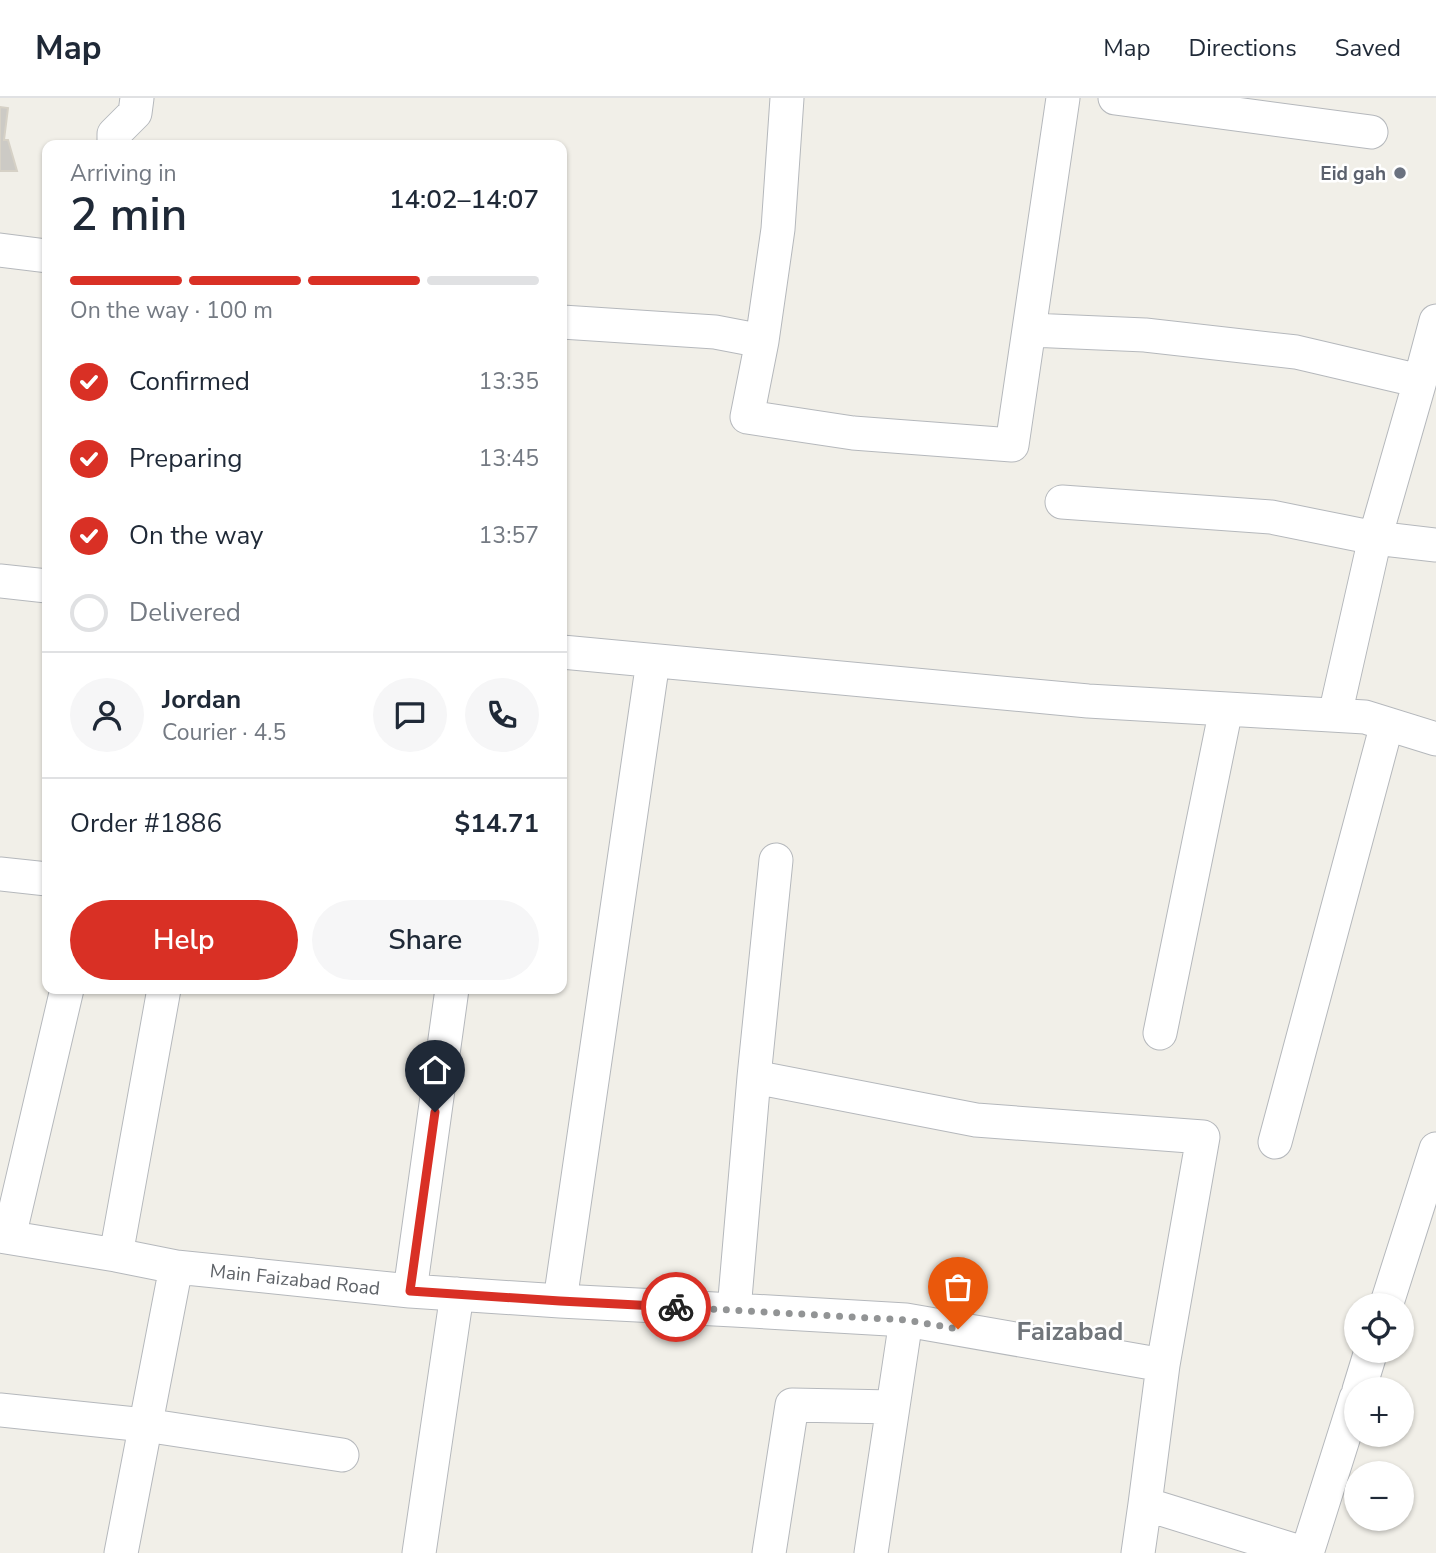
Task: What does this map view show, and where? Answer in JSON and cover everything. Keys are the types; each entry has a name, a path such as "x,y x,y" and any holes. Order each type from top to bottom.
{"street":[{"path":"114,140 114,134 135,113 137,98"},
{"path":"787,98 778,229 762,341 747,417 853,433 1013,445 1063,98"},
{"path":"1115,98 1371,132"},
{"path":"0,250 42,255"},
{"path":"567,321 715,332 762,341"},
{"path":"1335,715 1375,538 1436,321"},
{"path":"1030,330 1145,335 1296,352 1420,381"},
{"path":"1062,502 1271,517 1375,538 1436,545"},
{"path":"0,581 42,585"},
{"path":"567,652 1088,701 1365,717 1436,739"},
{"path":"560,1301 653,661"},
{"path":"1160,1033 1226,709"},
{"path":"1275,1142 1387,724"},
{"path":"734,1310 776,860"},
{"path":"0,874 42,878"},
{"path":"5,1237 66,994"},
{"path":"117,1255 162,994"},
{"path":"410,1291 451,994"},
{"path":"754,1077 976,1119 1203,1137 1163,1365 1138,1553"},
{"path":"1390,1293 1436,1149"},
{"name":"Main Faizabad Road","path":"5,1237 176,1267 410,1291 906,1320 1163,1365"},
{"path":"121,1553 176,1267"},
{"path":"419,1553 457,1294"},
{"path":"871,1553 906,1320"},
{"path":"769,1553 792,1405 893,1407"},
{"path":"0,1410 145,1425 342,1455"},
{"path":"1145,1504 1305,1553 1344,1434"}],"building":[{"path":"0,107 8,108 4,140 8,140 17,171 0,171"}],"way so far":[{"path":"676,1307 906,1320 958,1329"}],"place":[{"name":"Eid gah","path":"1400,173"}],"district":[{"name":"Faizabad","path":"1070,1331"}],"route":[{"path":"435,1112 410,1291 676,1307"}]}
